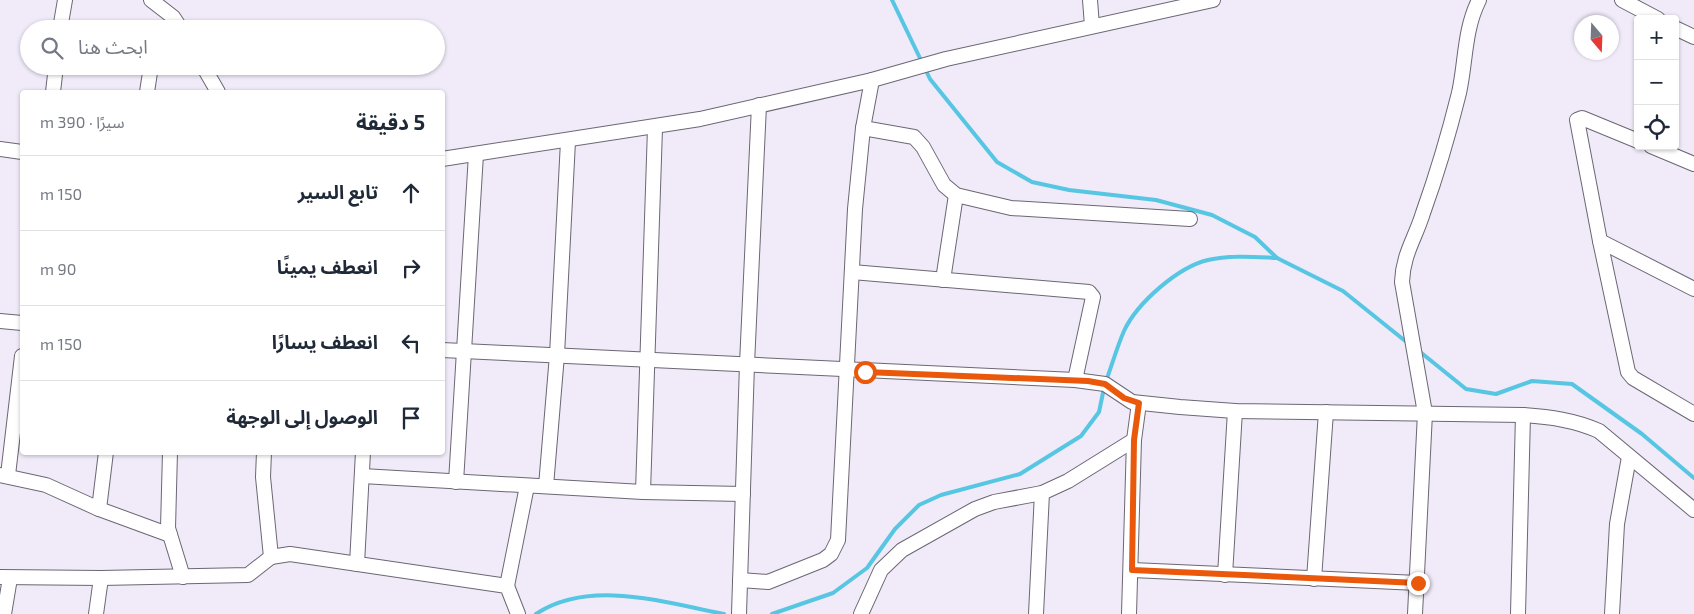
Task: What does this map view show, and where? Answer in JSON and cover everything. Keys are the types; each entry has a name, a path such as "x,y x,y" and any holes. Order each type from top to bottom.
{"street":[{"path":"62,20 65,0"},
{"path":"151,0 169,20"},
{"path":"1090,0 1092,26"},
{"path":"445,159 655,128 872,80 946,59 1213,0"},
{"path":"1415,614 1425,413 1402,282 1403,268 1405,256 1420,222 1435,179 1459,92 1468,27 1479,0"},
{"path":"1622,0 1650,15"},
{"path":"1679,30 1694,37"},
{"path":"53,90 55,75"},
{"path":"147,90 150,75"},
{"path":"208,75 217,90"},
{"path":"740,580 774,580 823,560 835,548 838,540 855,209 863,128 872,80"},
{"path":"739,614 747,364 759,105"},
{"path":"1634,139 1582,118 1577,120 1628,372 1633,378 1694,414"},
{"path":"643,492 655,128"},
{"path":"863,128 914,137 923,147 944,185 956,195 1011,208 1190,219"},
{"path":"546,486 557,355 568,141"},
{"path":"0,149 20,152"},
{"path":"1661,150 1694,164"},
{"path":"456,482 476,154"},
{"path":"943,280 956,195"},
{"path":"1600,241 1694,289"},
{"path":"852,272 1091,293 1093,297 1075,380"},
{"path":"0,321 20,323"},
{"path":"445,350 747,364 846,371 1075,380 1105,384 1124,398 1139,403 1235,411 1523,415 1582,424 1599,431 1694,510"},
{"path":"20,369 4,475 46,485 99,509 170,535"},
{"path":"1129,614 1132,570 1134,440 1139,403"},
{"path":"1225,575 1235,411"},
{"path":"1314,579 1326,412"},
{"path":"1518,614 1523,415"},
{"path":"861,614 881,570 902,550 975,509 994,502 1042,493 1068,481 1134,440"},
{"path":"99,509 106,455"},
{"path":"170,455 168,520 170,535 183,577"},
{"path":"264,455 263,484 271,558"},
{"path":"357,564 363,455"},
{"path":"1612,614 1617,524 1629,457"},
{"path":"362,476 643,492 743,494"},
{"path":"518,614 507,586 527,486"},
{"path":"1036,614 1042,493"},
{"path":"4,614 5,578 248,575 271,558 290,554 507,586"},
{"path":"1132,570 1418,583"},
{"path":"96,614 101,578"}],"waterway":[{"path":"892,0 930,79 997,162 1032,182 1069,190 1156,200 1212,215 1255,237 1277,258 1343,291 1409,344"},
{"path":"1106,381 1121,337 1130,320 1148,298 1172,278 1196,264 1216,258 1277,258"},
{"path":"1419,351 1466,389 1496,394 1532,381 1572,384 1642,434 1694,478"},
{"path":"772,614 833,593 867,568 895,529 919,505 941,495 1020,474 1081,436 1099,412 1104,388"},
{"path":"536,614 557,603 580,597 604,595 628,596 724,614"}],"route":[{"path":"865,372 1088,381 1105,384 1124,398 1139,403 1134,440 1132,570 1418,583"}]}
